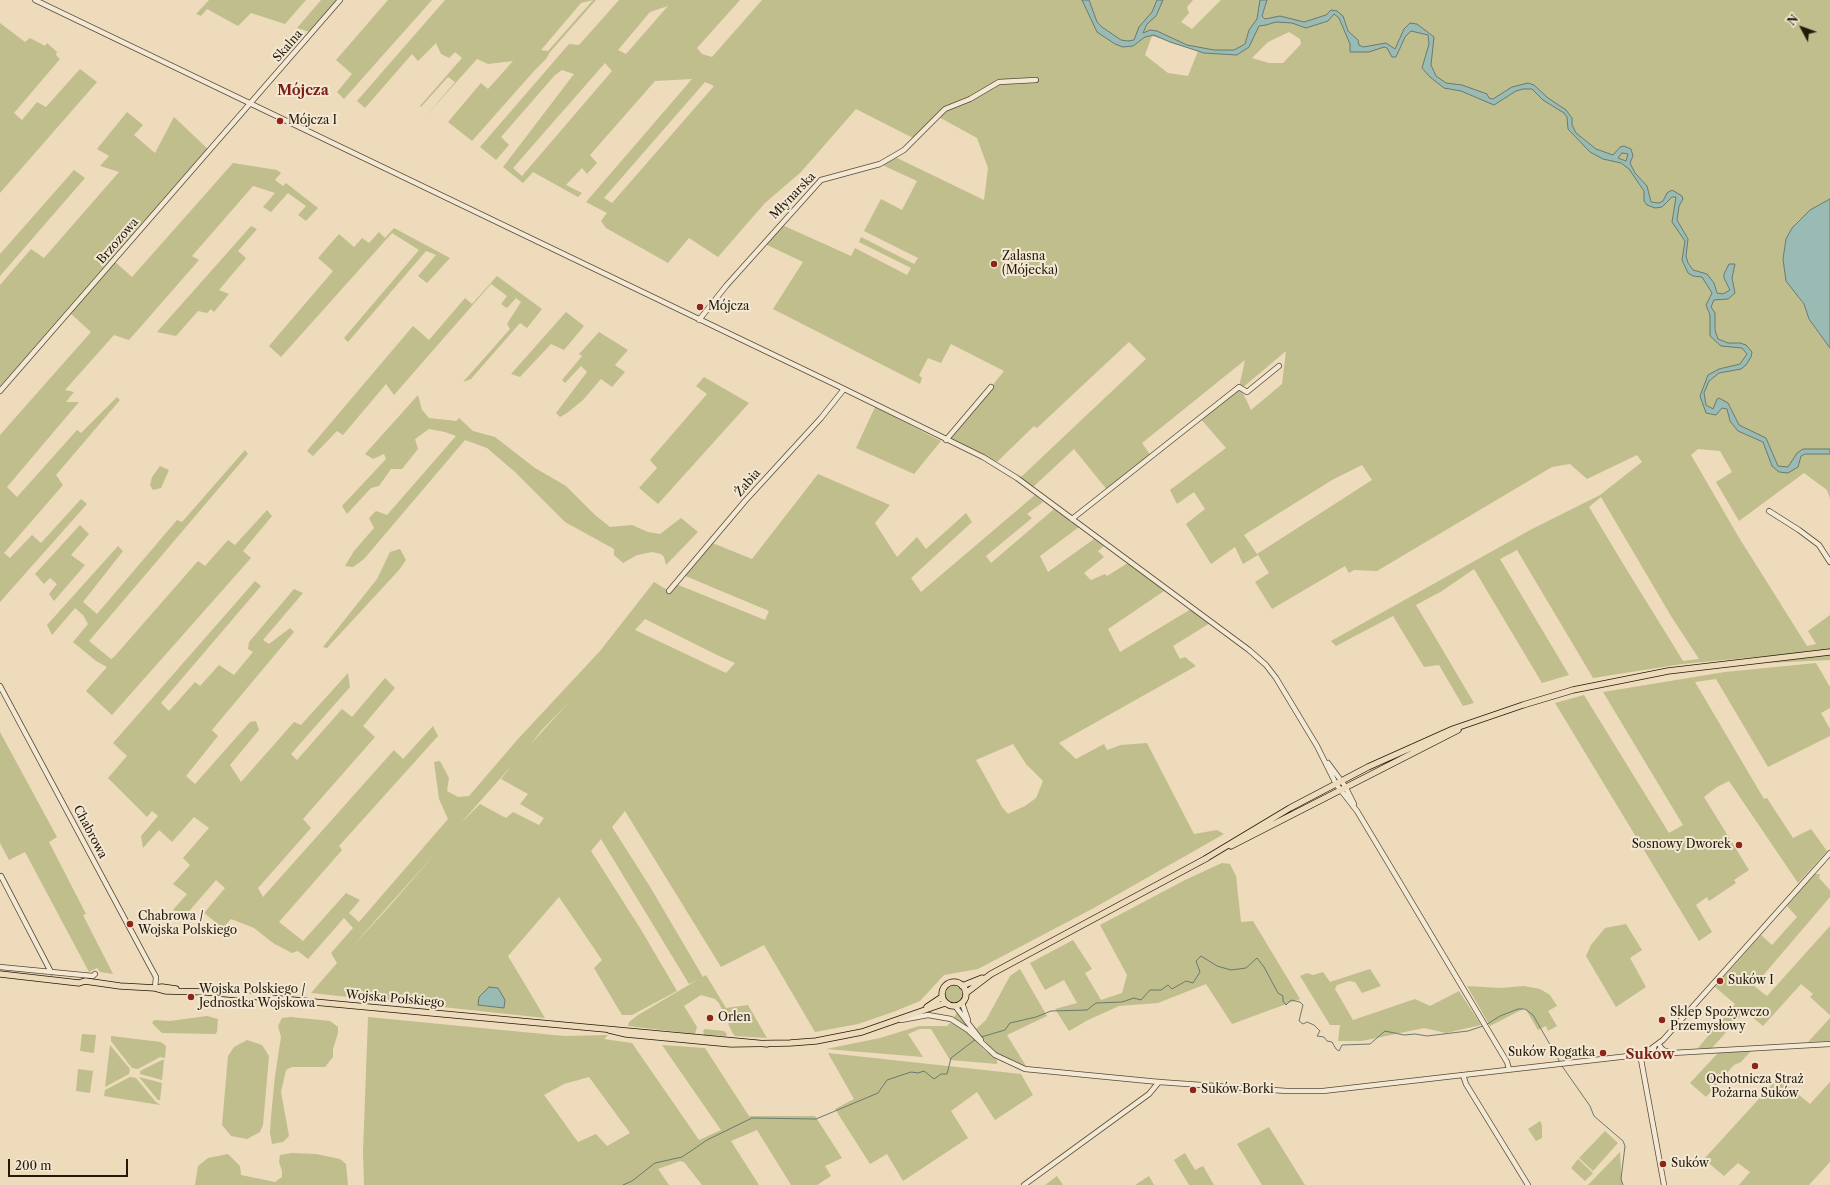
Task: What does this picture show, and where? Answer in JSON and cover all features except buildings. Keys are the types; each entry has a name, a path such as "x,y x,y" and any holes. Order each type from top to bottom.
{"main road":[{"path":"1337,787 1342,781 1428,739 1484,718 1572,690 1611,681 1700,666 1830,652"},
{"path":"962,986 991,974 1337,787 1345,786 1484,718"},
{"name":"Wojska Polskiego","path":"0,974 79,983 85,982 156,988 168,991 178,990 609,1030 626,1034 731,1044 766,1044 833,1038 862,1032 915,1014"},
{"path":"966,993 991,974"},
{"path":"915,1014 945,1003 955,1006 962,1003 965,999 966,993 962,986 955,982 948,984 942,989 942,997 945,1003"},
{"path":"915,1014 942,997"}],"street":[{"path":"35,0 844,389 1004,469 1254,654 1276,678 1323,757 1337,787 1357,812"},
{"name":"Skalna","path":"251,104 340,0"},
{"name":"Młynarska","path":"699,320 730,281 821,180 880,164 904,150 946,109 970,99 999,82 1036,80"},
{"name":"Brzozowa","path":"0,392 251,104"},
{"path":"1072,519 1239,387 1247,392 1279,366"},
{"path":"946,440 991,387"},
{"name":"Żabia","path":"669,592 750,496 821,418 844,389"},
{"path":"1769,511 1819,545 1830,562"},
{"name":"Chabrowa","path":"0,686 153,971 156,978 156,988"},
{"path":"1323,757 1345,786 1357,812 1507,1062 1509,1070"},
{"path":"955,1006 987,1048 998,1057 1025,1069 1159,1082 1306,1092 1564,1064 1640,1054 1652,1049 1658,1044 1830,852"},
{"path":"1,876 51,972"},
{"path":"0,967 93,976 95,974"},
{"path":"962,1003 969,1023"},
{"path":"897,1021 928,1015 940,1016 958,1023 978,1038"},
{"path":"1658,1044 1666,1051 1672,1053"},
{"path":"1652,1049 1663,1055 1672,1053 1830,1044"},
{"path":"1640,1054 1664,1185"},
{"path":"1463,1075 1466,1084 1528,1185"},
{"path":"1024,1185 1149,1094 1159,1082"}],"shaded area":[{"path":"209,0 306,0 285,24 251,13 238,26 207,9 201,16 196,14"},
{"path":"321,0 338,0 310,32 297,28"},
{"path":"388,0 432,0 344,99 337,92 352,74 336,60"},
{"path":"445,0 593,0 596,0 550,52 546,59 472,141 448,122 481,83 488,89 513,61 488,64 477,59 426,116 455,82 448,77 421,107 420,106 462,58 455,52 449,58 441,54 436,43 418,61 412,54 365,108 357,101","holes":["593,0 548,51 541,50 581,3"]},
{"path":"619,0 740,0 697,48 702,54 712,57 762,0 1193,0 1187,7 1189,13 1181,22 1192,29 1221,0 1830,0 1830,199 1800,219 1792,228 1786,239 1783,259 1786,275 1804,304 1809,319 1830,348 1830,498 1827,490 1804,473 1739,521 1716,482 1732,472 1720,451 1698,449 1691,455 1738,536 1807,646 1816,644 1808,631 1830,615 1830,650 1682,664 1593,678 1517,550 1500,559 1569,675 1542,683 1474,569 1442,591 1416,605 1474,703 1463,706 1439,665 1424,667 1393,616 1336,646 1331,641 1532,529 1600,495 1642,462 1637,455 1587,479 1570,464 1552,467 1377,571 1354,570 1349,573 1345,566 1272,609 1255,582 1269,573 1258,555 1243,564 1235,547 1211,564 1186,524 1205,509 1194,492 1177,504 1170,490 1226,448 1200,418 1239,387 1245,360 1142,443 1151,456 1108,491 1074,449 1033,487 1020,478 1146,359 1129,342 1037,428 1034,426 997,462 950,438 1004,371 951,344 941,363 928,358 919,375 922,378 920,384 773,309 803,262 763,243 780,224 851,256 855,248 907,275 911,268 859,242 861,237 914,264 918,258 864,231 881,199 902,210 917,181 880,164 893,156 984,200 988,168 977,138 937,116 915,139 856,109 801,172 765,203 718,257 689,238 668,263 606,228 601,221 607,213 586,202 692,79 655,81 590,155 597,163 587,174 582,168 566,185 582,193 578,197 533,172 523,183 503,167 574,74 562,70 555,75 501,137 509,145 496,160 480,147 569,44 579,45","holes":["668,6 626,54 618,50 650,12","1289,32 1300,39 1301,44 1283,63 1269,63 1252,58 1268,42","1152,36 1198,51 1188,76 1168,73 1145,55","605,63 612,71 522,176 513,168","705,82 714,86 612,203 604,198","1286,351 1282,384 1251,410 1241,389","1362,465 1372,480 1257,554 1244,535 1332,480","1601,497 1671,616 1699,659 1683,661 1589,507"]},
{"path":"0,23 25,42 30,38 45,46 47,43 57,52 56,55 60,59 14,113 22,120 37,102 46,107 80,69 97,82 0,193"},
{"path":"127,112 143,125 134,135 155,153 174,117 210,151 114,261 132,277 233,163 277,170 281,173 275,180 283,186 286,183 318,208 306,221 298,215 306,206 288,193 271,212 263,207 275,193 253,186 192,256 199,260 129,340 114,335 65,390 74,392 66,402 79,402 7,487 17,497 77,430 81,433 117,397 120,400 56,475 63,485 4,553 10,558 32,535 41,543 81,499 87,504 0,602 0,435 91,332 70,313 0,391 0,285 31,249 44,258 119,172 100,166 109,156 97,149"},
{"path":"74,170 85,178 0,276 0,254"},
{"path":"251,226 257,229 238,251 246,258 219,290 229,294 214,312 211,309 207,313 198,311 176,336 157,332"},
{"path":"394,228 450,258 427,283 418,276 436,255 426,251 348,342 344,338 419,250 392,233 281,357 269,346 333,271 318,258 339,234 354,247 362,238 369,243 379,232 385,238"},
{"path":"497,276 542,309 527,328 520,323 471,379 463,382 510,329 507,324 521,302 516,298 507,308 501,304 507,296 491,284 394,395 386,384 343,435 337,431 313,456 307,451 413,326 429,340 465,298 472,304"},
{"path":"566,312 584,326 564,350 551,344 520,377 511,374"},
{"path":"599,332 628,350 615,365 625,372 612,387 601,379 583,400 560,417 556,413 587,372 581,366 565,383 562,380 582,356 579,354"},
{"path":"704,377 749,403 658,504 639,488 657,468 650,460 707,394 696,386"},
{"path":"418,395 422,410 429,418 456,421 459,418 473,431 495,437 535,468 566,486 595,515 610,527 632,525 648,532 660,534 681,518 698,532 666,565 664,557 661,554 652,552 637,555 623,563 614,555 614,549 565,522 515,472 487,448 465,440 364,559 353,567 345,566 354,551 374,528 369,518 376,511 387,515 456,436 429,429 415,439 418,449 402,469 391,469 379,486 371,488 347,514 342,506 386,459 384,454 373,459 365,454"},
{"path":"875,407 941,441 914,474 856,448"},
{"path":"245,450 248,454 89,641 111,659 114,657 198,561 205,566 228,540 235,545 267,510 272,516 243,551 251,558 112,715 86,691 107,667 96,661 73,642 88,624 83,615 75,608 52,635 47,625 118,546 123,551 83,602 97,614 177,520 182,522"},
{"path":"160,466 169,470 161,488 153,490 150,485 152,477"},
{"path":"818,474 890,505 875,523 897,557 917,537 926,549 966,513 972,522 911,578 921,592 1035,495 1043,502 1027,514 1032,518 986,556 991,563 1054,509 1079,527 1040,556 1048,572 1094,539 1104,546 1098,551 1104,557 1084,573 1091,580 1105,574 1107,576 1128,563 1167,589 1108,629 1120,652 1191,609 1210,623 1173,646 1180,659 1185,657 1196,666 1059,743 1076,759 1104,744 1107,750 1121,745 1147,743 1194,834 1217,830 1224,834 1092,909 978,969 944,975 920,1001 858,1024 815,1032 764,945 721,967 625,811 612,827 649,885 703,977 706,975 726,1008 748,1005 767,1038 735,1036 719,1003 715,999 701,995 684,1006 697,1027 695,1034 628,1026 629,1022 638,1015 699,979 689,984 601,839 591,851 640,928 677,991 632,1015 622,1015 594,968 602,960 559,897 508,956 545,1018 311,993 337,963 331,953 353,928 344,918 308,959 298,951 292,953 273,943 254,928 231,919 223,928 204,913 225,888 216,880 184,917 181,913 173,910 187,894 173,884 190,865 183,858 209,828 194,817 172,842 159,830 143,848 141,836 158,816 152,811 147,817 108,778 127,756 113,743 255,581 261,586 161,703 169,711 195,682 200,686 219,665 234,675 253,652 248,649 249,642 294,589 303,593 263,640 269,644 290,628 294,632 212,730 218,736 186,776 195,784 250,722 256,721 259,730 230,765 241,782 294,722 301,725 348,673 350,687 291,754 297,760 342,709 352,717 385,678 395,688 363,726 375,737 303,819 311,828 258,888 263,897 394,750 403,759 433,726 438,736 339,846 342,850 279,922 303,941 346,893 360,900 349,913 359,922 448,819 439,799 434,762 440,761 449,778 447,791 458,797 469,796 518,739 600,651 654,582 669,591 676,584 765,620 769,611 683,575 710,542 752,559","holes":["645,619 735,663 726,673 635,630","574,697 530,745 541,731","1013,744 1026,764 1043,781 1036,798 1025,806 1008,814 1002,807 976,760","513,764 501,779 528,794 520,804 544,818 539,825 513,812 506,818 480,804 460,824","438,850 388,908 350,949"]},
{"path":"80,525 89,534 71,555 85,565 54,601 49,594 57,584 50,578 44,584 35,574"},
{"path":"400,549 406,560 399,570 327,648 323,647 377,579 390,552"},
{"path":"1830,654 1830,660 1746,664"},
{"path":"1816,663 1830,687 1830,708 1821,713 1830,729 1830,736 1768,767 1716,679 1695,682 1764,799 1767,798 1793,838 1811,829 1827,851 1798,883 1729,781 1717,787 1704,797 1749,870 1734,880 1736,883 1709,901 1707,897 1696,905 1712,932 1699,941 1555,703 1584,695 1669,833 1683,825 1603,692 1725,672"},
{"path":"0,732 57,837 49,842 86,914 83,915 113,974 100,972 97,968 89,972 25,852 9,860 0,843"},
{"path":"1222,863 1230,864 1236,876 1241,922 1253,921 1300,999 1232,1024 1206,984 1158,1003 1119,1006 1088,1020 1069,1031 1055,1009 1077,1003 1064,980 1045,990 1030,963 1073,940 1092,969 1085,973 1101,1000 1122,993 1127,975 1100,925 1185,880"},
{"path":"1814,874 1820,874 1819,878 1830,890 1830,897 1754,986 1767,996 1830,926 1830,1015 1810,997 1813,994 1801,984 1763,1026 1745,1011 1712,1048 1698,1048 1735,1004 1715,987 1761,935 1772,945 1797,917 1787,906"},
{"path":"1626,924 1642,950 1630,958 1646,987 1616,1007 1586,956 1591,945 1605,928"},
{"path":"1020,969 1047,1016 1007,1035 1026,1066 997,1053 989,1046 976,1029 986,1020 1010,976"},
{"path":"1370,969 1381,986 1362,993 1355,982 1349,981 1337,985 1335,989 1353,1020 1415,999 1430,1006 1459,991 1481,1025 1446,1033 1424,1028 1362,1041 1338,1041 1340,1025 1330,1025 1300,976 1307,973 1313,975 1323,972 1330,982"},
{"path":"953,984 960,987 963,994 960,1001 953,1004 946,1001 943,994 946,987"},
{"path":"1467,986 1501,988 1524,986 1540,989 1550,995 1557,1006 1548,1011 1557,1026 1548,1031 1546,1026 1538,1030 1525,1008 1490,1026"},
{"path":"958,1012 969,1028 953,1018"},
{"path":"207,1016 218,1019 217,1032 215,1034 162,1033 152,1023 154,1020 170,1021"},
{"path":"291,1017 330,1021 338,1027 338,1033 333,1049 333,1057 325,1067 292,1067 286,1070 281,1092 289,1136 283,1142 272,1144 270,1133 271,1117 281,1037 278,1026 282,1018"},
{"path":"368,1017 564,1036 608,1035 604,1039 632,1043 699,1140 721,1130 662,1045 705,1048 749,1116 815,1116 842,1158 825,1166 831,1176 817,1185 791,1185 757,1130 731,1141 759,1185 702,1185 684,1162 680,1161 658,1169 669,1185 364,1185 363,1152","holes":["589,1077 630,1133 607,1146 596,1134 578,1142 544,1095 564,1084"]},
{"path":"1830,1018 1830,1041 1808,1042"},
{"path":"952,1021 964,1029 984,1050 997,1060 997,1064 950,1060 931,1029 920,1029 908,1034 923,1057 826,1049 880,1038 919,1026 947,1026"},
{"path":"705,1029 724,1031 727,1034 726,1036 704,1035 703,1031"},
{"path":"82,1034 96,1035 94,1053 80,1051"},
{"path":"111,1036 161,1042 166,1046 165,1058 160,1057 138,1069 132,1068 111,1041"},
{"path":"247,1040 262,1045 269,1056 263,1125 260,1132 247,1139 231,1136 222,1125 228,1056 234,1047"},
{"path":"110,1045 130,1069 129,1074 105,1087"},
{"path":"1751,1051 1741,1062 1734,1065 1706,1097 1690,1083 1718,1053"},
{"path":"828,1053 1021,1074 1033,1095 995,1120 977,1092 951,1111 968,1138 903,1181 887,1154 870,1164 835,1109 854,1099"},
{"path":"164,1060 162,1080 140,1074 140,1071"},
{"path":"78,1069 93,1071 90,1093 76,1091"},
{"path":"130,1077 136,1078 160,1105 104,1096 105,1090"},
{"path":"139,1077 162,1083 160,1100 158,1100"},
{"path":"1778,1078 1810,1104 1830,1082 1830,1162 1809,1185 1739,1185 1750,1172 1738,1163 1724,1176 1704,1159"},
{"path":"1540,1121 1542,1125 1542,1138 1536,1141 1528,1129"},
{"path":"1269,1127 1305,1185 1262,1185 1237,1144"},
{"path":"1605,1131 1618,1143 1593,1171 1579,1158"},
{"path":"1620,1152 1622,1185 1588,1185"},
{"path":"292,1153 316,1154 340,1159 346,1164 348,1185 195,1185 198,1166 208,1158 228,1154 240,1166 241,1175 275,1182 282,1177 279,1162 280,1155"},
{"path":"1185,1153 1195,1170 1203,1166 1214,1185 1189,1185 1174,1160"},
{"path":"1578,1159 1593,1173 1585,1181 1571,1168"},
{"path":"1057,1176 1063,1185 1045,1185"},
{"path":"1149,1176 1154,1185 1135,1185"}],"water":[{"path":"1082,0 1089,0 1097,22 1102,27 1121,40 1128,41 1134,40 1139,27 1152,12 1157,0 1163,0 1156,16 1147,24 1143,33 1150,30 1157,31 1187,45 1214,50 1234,50 1245,44 1249,30 1257,19 1260,0 1267,0 1262,16 1265,19 1280,16 1304,22 1326,15 1331,10 1337,11 1343,16 1348,31 1358,40 1359,45 1363,47 1386,43 1395,49 1404,29 1410,23 1417,24 1434,37 1431,65 1436,76 1446,83 1462,85 1487,94 1489,98 1493,99 1512,87 1528,83 1534,85 1548,98 1566,110 1572,118 1572,125 1576,133 1596,149 1613,155 1620,147 1624,146 1631,149 1633,156 1630,163 1635,173 1647,186 1651,202 1659,203 1663,201 1667,193 1672,190 1682,196 1683,199 1679,206 1677,220 1688,239 1686,256 1688,263 1693,270 1707,274 1714,283 1717,293 1723,294 1730,290 1724,278 1724,274 1729,264 1735,264 1732,278 1735,293 1728,299 1714,300 1711,307 1715,313 1715,330 1718,339 1728,343 1740,343 1746,345 1752,352 1751,357 1746,365 1741,369 1719,373 1709,381 1704,393 1706,405 1713,409 1717,399 1719,398 1728,403 1739,425 1766,438 1778,466 1788,467 1797,453 1803,449 1830,449 1830,454 1805,454 1801,456 1798,467 1788,473 1779,472 1772,466 1763,442 1738,431 1730,421 1727,409 1722,408 1716,415 1706,413 1700,396 1708,375 1719,369 1740,364 1747,354 1742,348 1721,346 1710,336 1710,315 1706,305 1712,293 1702,277 1693,276 1688,273 1682,260 1685,241 1672,222 1676,197 1672,197 1662,207 1655,208 1647,205 1644,201 1644,191 1629,169 1621,163 1603,159 1590,152 1568,129 1567,117 1564,113 1543,100 1532,89 1516,91 1494,105 1461,91 1444,88 1430,77 1422,68 1429,44 1428,35 1411,31 1405,37 1396,57 1392,57 1387,48 1384,47 1369,52 1350,52 1350,44 1339,18 1334,14 1328,21 1306,28 1292,23 1276,22 1259,26 1249,47 1237,55 1204,53 1154,35 1145,37 1133,46 1123,47 1115,44 1097,32","holes":["1622,153 1628,154 1626,161 1618,158"]},
{"path":"1830,199 1830,348 1809,319 1804,304 1786,281 1783,259 1786,239 1792,228 1810,210"},
{"path":"489,987 498,988 505,1000 504,1008 478,1005 479,997"}],"waterway":[{"path":"981,1037 1005,1030 1010,1023 1036,1017 1051,1011 1087,1010 1096,1003 1122,1002 1134,998 1141,1000 1150,990 1161,990 1168,985 1172,989 1186,981 1193,983 1200,972 1196,961 1201,956 1217,966 1231,970 1246,968 1257,958 1264,967 1278,993 1283,996 1283,1001 1286,1005 1291,1000 1300,1002 1303,1005 1299,1021 1303,1024 1307,1022 1314,1025 1320,1031 1317,1036 1324,1037 1327,1041 1332,1042 1339,1051 1342,1045 1370,1044 1385,1031 1404,1035 1415,1034 1427,1036 1468,1031 1483,1026"},
{"path":"1486,1025 1500,1016 1518,1009 1525,1009 1533,1015 1560,1062"},
{"path":"623,1185 632,1181 655,1163 682,1157 707,1140 752,1118 816,1119 878,1093 887,1080 911,1072 918,1073 924,1071 934,1079 941,1074 947,1074 951,1058 976,1039"},
{"path":"1562,1066 1590,1106 1594,1116 1623,1141 1625,1146 1621,1179 1623,1185"}],"place":[{"name":"Mójcza I","path":"280,121"},
{"name":"Zalasna (Mójecka)","path":"994,264"},
{"name":"Mójcza","path":"700,307"},
{"name":"Sosnowy Dworek","path":"1739,845"},
{"name":"Chabrowa / Wojska Polskiego","path":"130,924"},
{"name":"Suków I","path":"1720,981"},
{"name":"Wojska Polskiego / Jednostka Wojskowa","path":"191,997"},
{"name":"Orlen","path":"710,1018"},
{"name":"Sklep Spożywczo Przemysłowy","path":"1662,1020"},
{"name":"Suków Rogatka","path":"1603,1053"},
{"name":"Ochotnicza Straż Pożarna Suków","path":"1755,1066"},
{"name":"Suków Borki","path":"1193,1090"},
{"name":"Suków","path":"1663,1164"}],"district":[{"name":"Mójcza","path":"303,91"},
{"name":"Suków","path":"1650,1055"}]}
